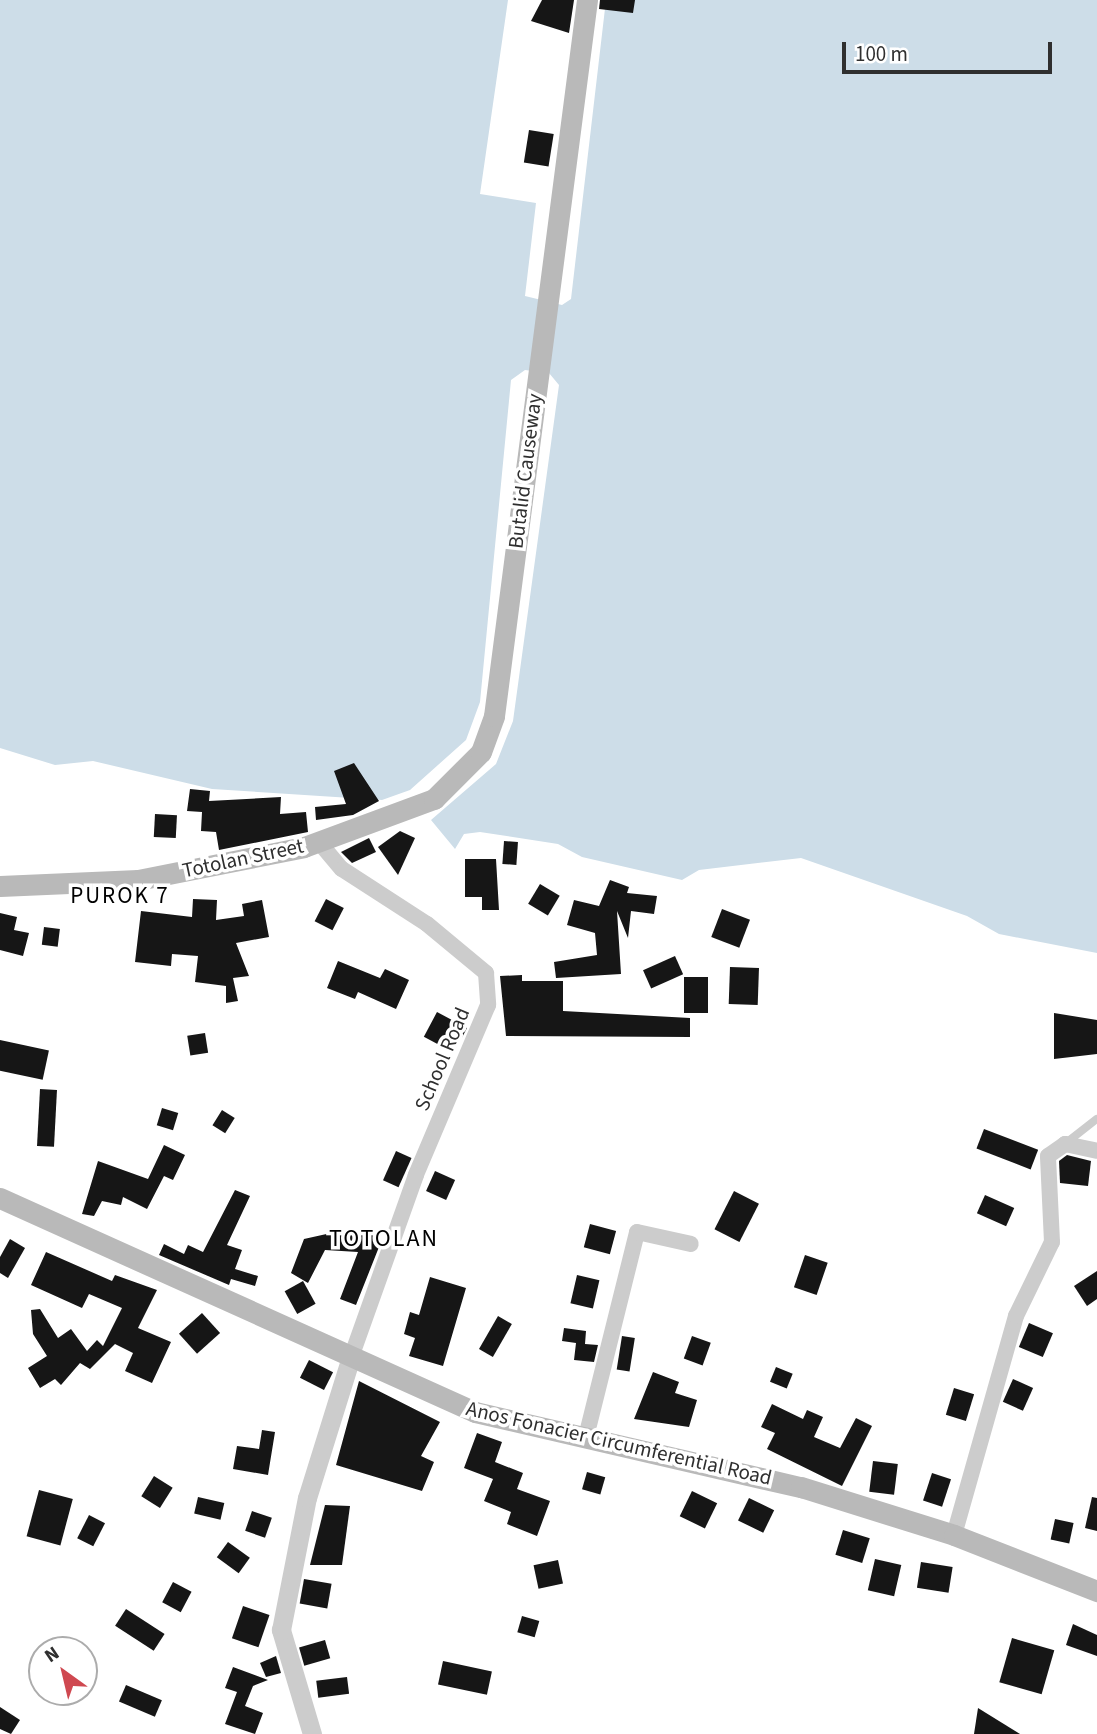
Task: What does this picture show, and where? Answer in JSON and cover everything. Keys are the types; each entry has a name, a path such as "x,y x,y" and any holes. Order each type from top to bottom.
{"main road":[{"name":"Butalid Causeway","path":"319,842 434,799 481,752 494,716 545,299 587,0"},
{"name":"Totolan Street","path":"0,886 138,880 319,842"},
{"name":"Anos Fonacier Circumferential Road","path":"0,1198 350,1360 474,1412 801,1487 954,1535 1097,1591"}],"street":[{"name":"School Road","path":"319,842 342,869 427,924 486,973 488,1005 416,1175 350,1360"},
{"path":"954,1535 1016,1316 1052,1242 1048,1156 1065,1144 1097,1151"},
{"path":"586,1437 637,1232 691,1244"},
{"path":"312,1734 281,1630 307,1498 350,1360"}],"lane":[{"path":"1065,1144 1097,1119"}],"shaded area":[{"path":"0,0 508,0 480,194 536,203 525,296 562,305 571,299 606,0 1097,0 1097,953 999,934 967,916 801,858 699,870 682,880 582,857 558,844 480,832 464,834 455,849 431,820 496,764 513,721 559,385 549,373 525,370 511,380 480,702 466,740 410,790 382,800 212,789 93,761 55,765 0,748"}],"building":[{"path":"542,0 574,0 569,33 531,21"},
{"path":"600,0 635,0 633,13 599,9"},
{"path":"529,130 554,134 549,167 524,163"},
{"path":"354,763 379,801 353,815 316,820 315,807 346,804 334,771"},
{"path":"190,789 210,791 209,801 281,797 280,814 306,812 308,832 219,850 216,832 201,831 202,812 187,811"},
{"path":"155,814 177,815 176,838 154,837"},
{"path":"400,831 415,838 398,875 378,847"},
{"path":"369,838 376,852 352,863 341,852"},
{"path":"504,841 518,842 516,865 502,864"},
{"path":"465,859 496,859 499,910 482,910 482,897 465,897"},
{"path":"610,880 629,887 627,893 657,896 654,914 631,911 628,938 617,911 621,974 556,978 554,962 597,955 595,933 567,925 574,900 599,906"},
{"path":"540,884 560,896 548,916 528,904"},
{"path":"193,899 217,900 216,920 244,916 242,904 262,900 269,937 236,943 249,976 233,978 238,1001 226,1003 226,986 195,982 198,956 172,954 171,966 135,962 141,911 192,917"},
{"path":"326,899 344,908 332,930 315,921"},
{"path":"722,909 750,920 739,948 711,937"},
{"path":"0,913 17,917 14,930 29,933 23,956 0,950"},
{"path":"44,927 60,929 58,947 42,945"},
{"path":"675,956 683,974 651,989 643,970"},
{"path":"338,961 380,978 385,969 409,980 396,1009 358,992 355,999 327,988"},
{"path":"730,967 759,968 758,1005 729,1004"},
{"path":"522,975 522,981 563,981 563,1011 690,1018 690,1037 506,1036 500,976"},
{"path":"684,977 708,977 708,1013 684,1013"},
{"path":"437,1012 467,1028 454,1053 424,1037"},
{"path":"1054,1013 1097,1020 1097,1054 1054,1059"},
{"path":"205,1033 208,1053 190,1056 187,1036"},
{"path":"0,1040 49,1050 43,1080 0,1071"},
{"path":"40,1089 57,1090 54,1147 37,1146"},
{"path":"162,1108 178,1113 173,1130 157,1125"},
{"path":"222,1110 235,1118 225,1133 212,1125"},
{"path":"984,1129 1038,1150 1031,1169 976,1149"},
{"path":"164,1145 185,1155 173,1180 164,1176 147,1209 123,1197 121,1205 102,1201 94,1216 82,1214 98,1161 148,1179"},
{"path":"396,1151 412,1158 399,1187 383,1180"},
{"path":"1067,1155 1091,1161 1088,1186 1060,1183 1059,1161"},
{"path":"435,1171 455,1180 446,1200 426,1191"},
{"path":"235,1190 250,1196 227,1245 242,1250 235,1269 258,1276 255,1286 231,1279 229,1285 159,1255 164,1244 184,1254 188,1245 203,1252"},
{"path":"734,1191 759,1204 739,1242 714,1229"},
{"path":"985,1195 1014,1208 1006,1226 977,1213"},
{"path":"590,1224 616,1231 610,1254 584,1247"},
{"path":"340,1231 376,1234 379,1247 356,1305 340,1299 358,1252 325,1250 308,1283 291,1273 304,1239"},
{"path":"10,1239 25,1248 8,1278 0,1273 0,1257"},
{"path":"46,1252 112,1281 115,1275 157,1290 138,1328 171,1342 152,1383 125,1371 133,1353 115,1344 90,1369 80,1363 61,1385 55,1379 40,1388 28,1368 47,1356 33,1334 31,1310 40,1309 58,1338 71,1329 87,1351 97,1340 103,1346 122,1308 89,1294 82,1308 31,1285"},
{"path":"805,1255 828,1263 817,1295 794,1287"},
{"path":"1097,1271 1097,1299 1087,1306 1074,1286"},
{"path":"577,1275 599,1280 593,1308 570,1303"},
{"path":"430,1277 466,1288 443,1366 409,1356 415,1338 404,1334 410,1312 419,1315"},
{"path":"303,1281 316,1304 297,1314 285,1291"},
{"path":"202,1313 220,1333 197,1354 179,1334"},
{"path":"498,1316 512,1324 493,1357 479,1349"},
{"path":"1029,1323 1053,1333 1043,1357 1019,1347"},
{"path":"564,1328 586,1331 585,1344 598,1345 594,1362 574,1360 576,1343 562,1341"},
{"path":"622,1336 635,1338 630,1372 617,1370"},
{"path":"692,1336 711,1343 703,1365 684,1359"},
{"path":"309,1360 333,1372 324,1390 300,1378"},
{"path":"776,1367 793,1374 787,1389 770,1382"},
{"path":"653,1372 679,1382 675,1393 697,1400 689,1427 634,1419"},
{"path":"1013,1379 1033,1388 1023,1411 1003,1402"},
{"path":"359,1381 440,1422 421,1456 434,1462 422,1491 336,1465"},
{"path":"954,1388 974,1394 966,1421 946,1415"},
{"path":"772,1404 803,1419 807,1410 823,1417 814,1437 840,1448 856,1418 872,1426 842,1486 767,1449 775,1433 761,1427"},
{"path":"262,1430 275,1432 268,1475 233,1469 237,1446 259,1449"},
{"path":"477,1433 502,1442 495,1462 523,1473 517,1489 550,1501 537,1536 507,1524 511,1512 484,1501 493,1479 464,1468"},
{"path":"873,1461 898,1464 894,1495 869,1492"},
{"path":"587,1472 605,1477 600,1495 582,1489"},
{"path":"932,1473 951,1479 942,1507 923,1501"},
{"path":"154,1476 173,1488 160,1508 141,1496"},
{"path":"39,1490 73,1499 60,1545 27,1536"},
{"path":"692,1491 717,1503 705,1528 680,1516"},
{"path":"198,1497 224,1503 220,1520 194,1514"},
{"path":"1092,1497 1097,1498 1097,1531 1085,1528"},
{"path":"749,1498 774,1510 763,1533 738,1520"},
{"path":"325,1505 350,1506 342,1565 310,1565"},
{"path":"252,1511 272,1518 265,1538 245,1531"},
{"path":"89,1515 105,1523 93,1546 77,1538"},
{"path":"1055,1519 1074,1523 1069,1543 1051,1540"},
{"path":"843,1530 870,1538 862,1563 835,1555"},
{"path":"228,1542 250,1558 239,1573 217,1557"},
{"path":"875,1559 901,1565 894,1596 868,1590"},
{"path":"558,1560 563,1583 539,1589 534,1565"},
{"path":"921,1562 953,1567 949,1593 917,1588"},
{"path":"304,1579 332,1584 327,1608 300,1604"},
{"path":"173,1582 192,1592 181,1612 162,1602"},
{"path":"243,1606 269,1615 258,1647 232,1638"},
{"path":"126,1609 165,1634 154,1651 115,1626"},
{"path":"522,1616 539,1621 535,1637 517,1632"},
{"path":"1073,1624 1097,1635 1097,1656 1066,1645"},
{"path":"1012,1638 1054,1650 1042,1694 999,1682"},
{"path":"325,1640 330,1658 304,1666 299,1647"},
{"path":"276,1656 281,1673 266,1677 260,1663"},
{"path":"443,1661 492,1671 487,1695 438,1684"},
{"path":"233,1667 268,1680 253,1686 245,1706 263,1713 255,1734 225,1724 237,1692 225,1688"},
{"path":"347,1677 349,1694 318,1698 316,1681"},
{"path":"126,1685 162,1700 155,1717 119,1702"},
{"path":"0,1707 20,1720 11,1734 0,1729"},
{"path":"978,1708 1020,1734 974,1734"}],"district":[{"name":"PUROK 7","path":"120,896"},
{"name":"TOTOLAN","path":"384,1239"}]}
